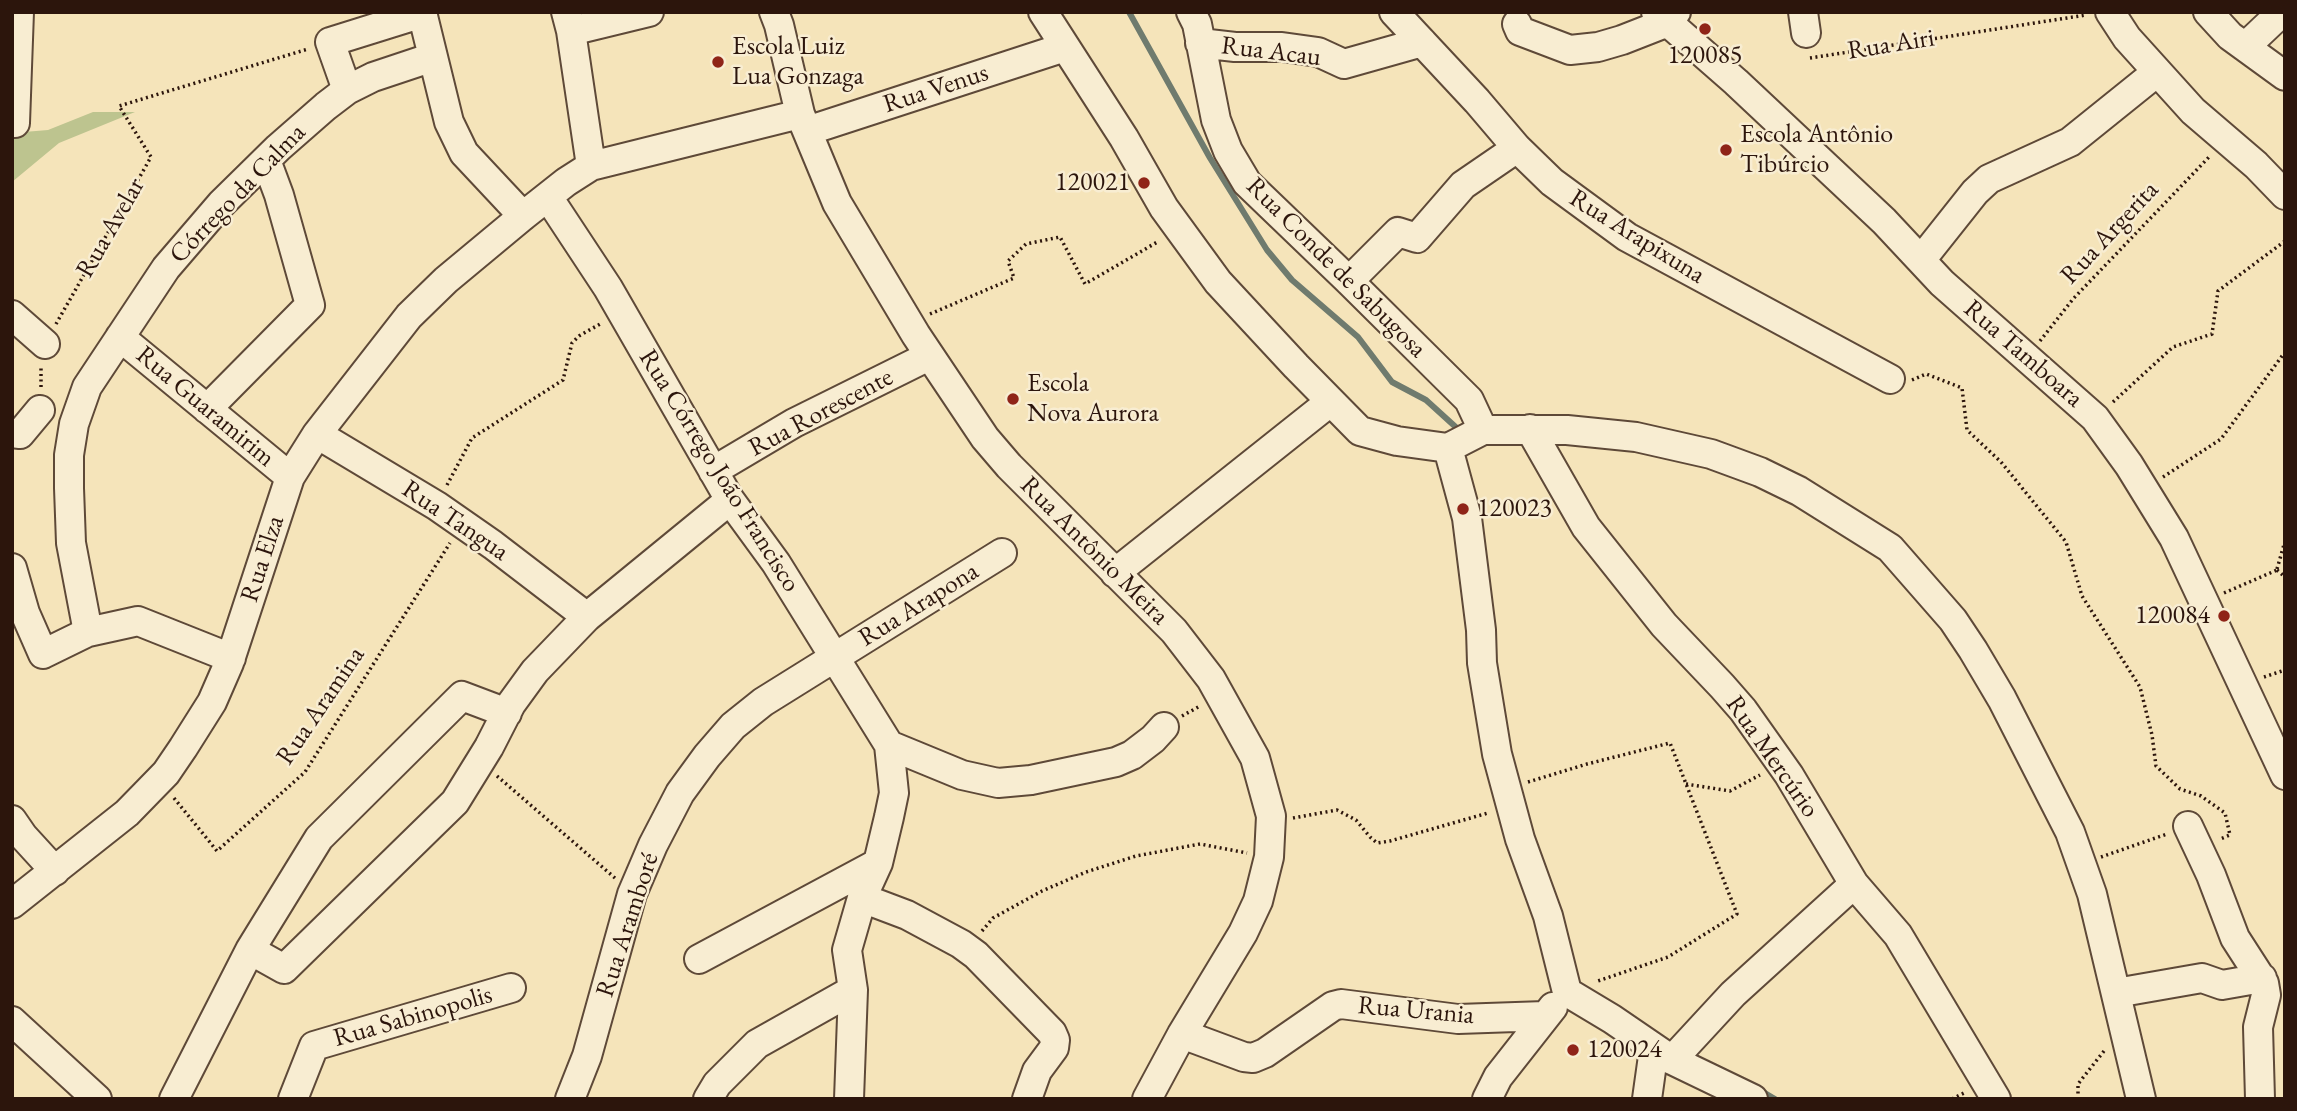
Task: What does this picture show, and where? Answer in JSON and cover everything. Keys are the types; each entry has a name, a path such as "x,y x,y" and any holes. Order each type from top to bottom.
{"street":[{"path":"15,123 19,12"},
{"path":"591,166 568,21 649,12"},
{"name":"Rua Antônio Meira","path":"774,12 804,123 837,203 929,356 985,438 1009,466 1174,631 1220,695 1255,758 1271,823 1269,857 1258,901 1243,933 1182,1034 1147,1099"},
{"path":"1043,12 1124,138 1164,208 1218,282 1329,402 1360,431 1396,441 1448,448 1483,430 1530,429 1636,437 1711,454 1760,472 1799,491 1890,548 1953,620 1973,650 2065,822 2092,894 2141,1099"},
{"name":"Rua Conde de Sabugosa","path":"1191,12 1196,24 1216,120 1228,151 1247,183 1469,400 1483,430"},
{"name":"Rua Arapixuna","path":"1394,12 1517,148 1552,182 1627,237 1890,379"},
{"path":"2208,12 2245,47 2285,76"},
{"path":"2245,47 2282,12"},
{"path":"347,90 330,42 422,13 449,122 464,153 523,216"},
{"path":"2099,13 2127,38 2193,111 2256,165 2285,195"},
{"path":"1517,24 1520,31 1570,50 1598,47 1622,40 1667,15"},
{"name":"Rua Tamboara","path":"1667,15 1874,212 1961,300 2095,418 2174,538 2285,775"},
{"name":"Rua Acau","path":"1200,43 1235,47 1282,47 1318,52 1344,65 1422,43"},
{"name":"Rua Venus","path":"591,166 804,123 1065,47"},
{"name":"Córrego da Calma","path":"88,632 71,543 69,455 74,424 87,387 166,268 221,204 266,160 347,90 373,77 433,57"},
{"path":"1921,260 1975,192 1989,180 2070,142 2157,72"},
{"path":"1349,281 1398,232 1417,238 1463,185 1517,148"},
{"path":"207,409 310,306 279,195 266,160"},
{"name":"Rua Elza","path":"12,904 127,813 160,779 183,748 212,702 232,658 290,477 317,434 409,316 446,280 523,216 591,166"},
{"name":"Rua Córrego João Francisco","path":"548,197 621,312 730,500 776,564 889,745 894,793 878,863 862,898 847,950 853,990 849,1099"},
{"path":"12,314 45,344"},
{"name":"Rua Guaramirim","path":"120,337 290,477"},
{"name":"Rua Rorescente","path":"713,471 794,424 929,356"},
{"path":"1115,573 1329,402"},
{"path":"12,433 20,434 40,410"},
{"name":"Rua Mercúrio","path":"1530,429 1586,527 1664,625 1723,685 1780,764 1854,884 1898,935 1996,1099"},
{"name":"Rua Tangua","path":"317,434 437,506 587,617"},
{"path":"1448,448 1467,518 1482,663 1497,754 1520,839 1548,916 1567,992 1612,1019 1663,1055 1753,1099"},
{"path":"250,950 284,969 455,802 535,671 587,617 730,500"},
{"name":"Rua Arapona","path":"836,657 1002,552"},
{"path":"12,568 25,612 43,654 88,632 138,621 232,658"},
{"name":"Rua Aramboré","path":"570,1099 586,1056 632,894 680,793 733,726 763,702 836,657"},
{"path":"174,1099 250,950 319,838 462,696 507,713"},
{"path":"889,745 962,775 998,783 1031,780 1116,762 1132,755 1164,727"},
{"path":"12,820 55,871"},
{"path":"2194,838 2235,938 2262,978 2266,995 2258,1027 2260,1099"},
{"path":"699,959 878,863"},
{"path":"1647,1099 1663,1055 1854,884"},
{"path":"862,898 907,915 968,949 1054,1037 1054,1048 1037,1071 1027,1099"},
{"path":"2116,993 2202,978 2222,985 2262,978"},
{"name":"Rua Sabinopolis","path":"293,1099 314,1046 511,988"},
{"path":"708,1099 717,1084 757,1044 853,990"},
{"path":"1487,1099 1498,1077 1567,992"},
{"name":"Rua Urania","path":"1182,1034 1253,1058 1265,1053 1333,1006 1342,1004 1458,1019 1545,1016"},
{"path":"12,1021 97,1099"}],"path":[{"name":"Rua Airi","path":"1805,23 1810,58 2099,13"},
{"name":"Rua Avelar","path":"40,410 42,349 151,158 119,106 330,42"},
{"name":"Rua Argerita","path":"2026,358 2073,299 2226,139"},
{"path":"909,324 1014,278 1007,261 1026,244 1059,236 1085,284 1180,229"},
{"path":"2095,418 2173,347 2212,334 2218,291 2285,241"},
{"path":"437,506 472,438 563,380 572,343 579,335 621,312"},
{"path":"2144,490 2221,439 2285,352"},
{"path":"1890,379 1900,386 1926,374 1962,388 1967,430 2001,462 2066,542 2082,596 2140,687 2157,766 2180,789 2201,796 2225,813 2230,835 2194,838 2081,864"},
{"name":"Rua Aramina","path":"160,779 217,851 305,772 462,523"},
{"path":"2277,570 2285,541"},
{"path":"2204,602 2277,570"},
{"path":"2277,570 2285,577"},
{"path":"1164,727 1220,695"},
{"path":"1271,823 1337,810 1356,820 1377,843 1390,841 1509,797 1587,764 1670,743 1737,914 1668,957 1567,992"},
{"path":"480,762 632,894"},
{"path":"1686,784 1730,791 1780,764"},
{"path":"968,949 992,918 1053,886 1136,856 1200,844 1269,857"},
{"path":"2078,1099 2078,1084 2102,1053 2126,1037"}],"green space":[{"path":"93,112 135,112 59,143 12,182 12,133 48,130"}],"waterway":[{"path":"1129,12 1210,158 1267,250 1292,280 1358,337 1392,382 1426,400 1459,430"},
{"path":"1758,1089 1775,1099"}],"place":[{"name":"120085","path":"1705,29"},
{"name":"Escola Luiz Lua Gonzaga","path":"718,62"},
{"name":"Escola Antônio Tibúrcio","path":"1726,150"},
{"name":"120021","path":"1144,183"},
{"name":"Escola Nova Aurora","path":"1013,399"},
{"name":"120023","path":"1463,509"},
{"name":"120084","path":"2224,616"},
{"name":"120024","path":"1573,1050"}]}
